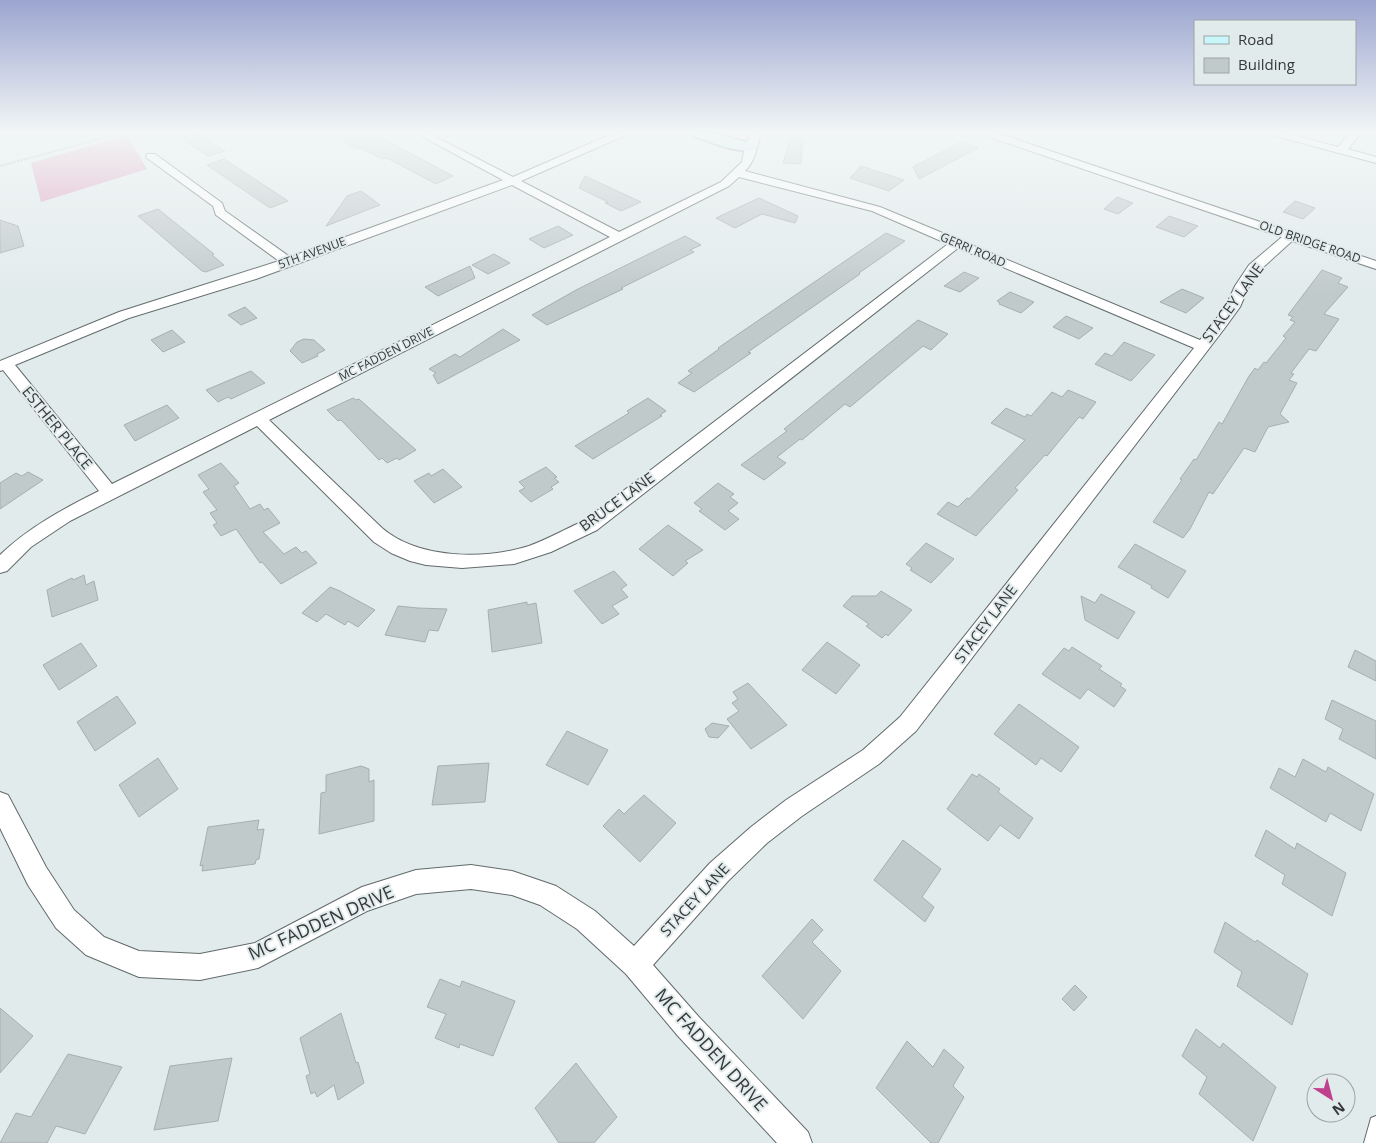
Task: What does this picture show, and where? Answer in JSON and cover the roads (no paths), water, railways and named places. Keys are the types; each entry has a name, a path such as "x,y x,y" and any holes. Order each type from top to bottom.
{"street":[{"path":"192,186 218,205 220,213 288,262"},
{"name":"5TH AVENUE","path":"3,365 124,315 251,276 497,186"},
{"path":"522,186 618,237"},
{"name":"MC FADDEN DRIVE","path":"0,566 25,542 64,516 109,492 720,186"},
{"name":"GERRI ROAD","path":"789,186 876,209 1202,346"},
{"name":"OLD BRIDGE ROAD","path":"1152,186 1376,265"},
{"name":"STACEY LANE","path":"635,966 719,872 759,835 794,808 871,757 908,724 1233,307 1242,286 1254,268 1290,236"},
{"name":"BRUCE LANE","path":"258,418 343,502 397,548 428,557 457,561 494,559 528,553 561,540 591,525 956,243"},
{"name":"ESTHER PLACE","path":"3,365 109,492"},
{"name":"MC FADDEN DRIVE","path":"0,804 37,876 65,919 95,946 139,964 200,967 258,955 362,900 416,882 472,877 512,883 547,895 586,920 635,966 797,1143"}],"lane":[{"path":"1370,1143 1376,1123"}]}
